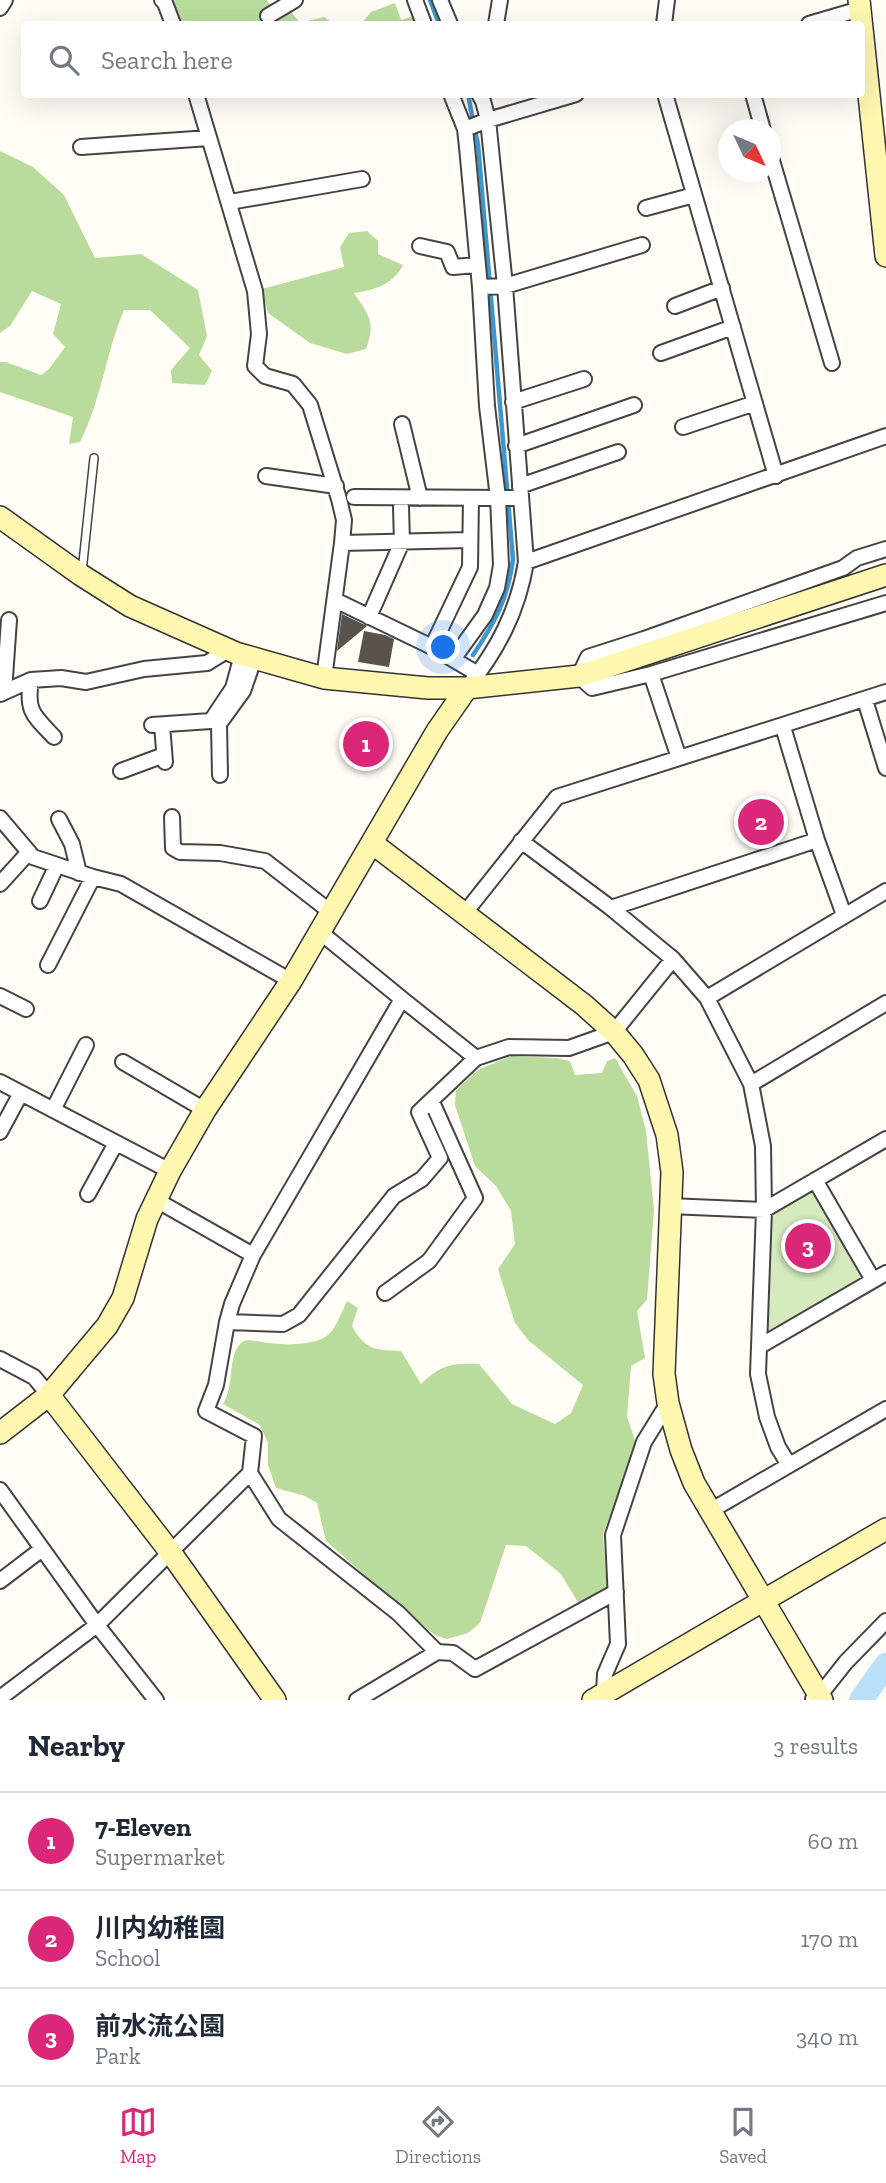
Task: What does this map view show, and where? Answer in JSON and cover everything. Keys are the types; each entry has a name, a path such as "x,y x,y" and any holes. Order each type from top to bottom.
{"street":[{"path":"0,8 5,0"},
{"path":"162,0 172,21"},
{"path":"268,16 295,0"},
{"path":"415,0 423,21"},
{"path":"440,0 449,21"},
{"path":"496,21 500,0"},
{"path":"664,21 667,0"},
{"path":"817,21 860,4"},
{"path":"865,52 886,256"},
{"path":"197,98 255,291 259,334 255,366 264,376 293,384 310,405 337,486 344,520 324,678"},
{"path":"452,98 464,129 480,287 487,406 498,498 501,565 497,588 485,615 454,658"},
{"path":"0,1433 49,1395 95,1342 123,1298 147,1219 170,1171 205,1110 292,981 437,731 491,657 521,593 526,562 505,286 482,98"},
{"path":"464,129 563,98"},
{"path":"666,98 776,476"},
{"path":"754,98 760,119"},
{"path":"81,147 209,138"},
{"path":"229,202 362,179"},
{"path":"779,182 832,363"},
{"path":"646,208 694,195"},
{"path":"480,287 505,286 642,245"},
{"path":"420,246 447,252 453,267 477,265"},
{"path":"675,306 722,288"},
{"path":"662,353 733,327"},
{"path":"513,402 584,379"},
{"path":"683,427 755,403"},
{"path":"516,446 634,405"},
{"path":"402,424 420,498"},
{"path":"526,562 886,436"},
{"path":"354,497 498,498 520,492 618,452"},
{"path":"266,476 337,486"},
{"path":"432,647 470,567 471,498"},
{"path":"369,617 402,542 401,507"},
{"path":"0,517 81,575 130,606 241,654 324,678 428,688 472,681 579,676 886,575"},
{"path":"342,543 470,540"},
{"path":"579,676 588,657 843,568 857,558 886,549"},
{"path":"335,600 454,658 472,681"},
{"path":"579,676 592,688 651,674 886,603"},
{"path":"9,621 2,693 31,680 61,678 86,682 144,669 207,663 241,654"},
{"path":"121,771 165,759 157,725 211,721 233,688 241,654"},
{"path":"220,775 219,724 243,691 241,654"},
{"path":"651,674 679,758"},
{"path":"31,680 28,700 30,712 54,737"},
{"path":"464,914 557,797 886,692"},
{"path":"865,700 886,768"},
{"path":"783,727 817,840 844,915"},
{"path":"172,817 173,848 180,852 220,853 265,860 332,913"},
{"path":"0,818 33,857 121,884 292,981"},
{"path":"48,965 86,875 59,820"},
{"path":"611,908 817,840"},
{"path":"521,841 611,908 673,959 707,998 751,1084 763,1146 764,1210 758,1374 767,1417 778,1447 789,1465"},
{"path":"372,843 584,1005 614,1032 644,1072 660,1107 672,1172 664,1374 668,1403 681,1450 694,1483 818,1699 846,1662 886,1621"},
{"path":"0,884 29,852"},
{"path":"40,901 57,865"},
{"path":"707,998 886,891"},
{"path":"320,932 476,1058"},
{"path":"227,1322 283,1324 299,1315 394,1196 422,1179 440,1158 419,1112 476,1058 509,1048 569,1048 614,1032 673,959"},
{"path":"0,996 26,1009"},
{"path":"402,999 253,1255 232,1304 216,1385 206,1411 254,1436 250,1473 279,1519 398,1614 437,1652"},
{"path":"751,1084 886,1003"},
{"path":"52,1110 86,1045"},
{"path":"123,1062 205,1110"},
{"path":"0,1082 170,1171"},
{"path":"0,1132 21,1093"},
{"path":"385,1293 429,1261 475,1198 432,1102"},
{"path":"669,1206 764,1210 886,1139"},
{"path":"88,1194 116,1143"},
{"path":"760,1346 880,1276 815,1180"},
{"path":"156,1200 253,1255"},
{"path":"0,1359 34,1377 49,1395 171,1553 275,1700"},
{"path":"598,1697 618,1644 613,1535 644,1442 668,1403"},
{"path":"710,1511 886,1409"},
{"path":"0,1698 97,1625 250,1473"},
{"path":"0,1490 97,1625 156,1700"},
{"path":"598,1697 886,1529"},
{"path":"0,1581 42,1549"},
{"path":"357,1700 437,1652 453,1653 475,1670 616,1592"}],"lane":[{"path":"81,575 94,458"}],"green space":[{"path":"171,0 267,0 276,18 289,9 298,21 178,21"},
{"path":"395,3 401,20 414,16 415,21 364,21 371,12"},
{"path":"324,17 330,21 308,21"},
{"path":"0,151 33,167 64,195 95,258 141,254 198,290 207,336 199,355 212,371 205,385 172,383 171,370 190,348 150,310 124,310 93,410 80,442 69,444 73,417 0,392 0,362 41,375 49,369 65,347 53,334 61,304 32,291 10,326 0,333"},
{"path":"367,231 378,241 378,254 403,265 388,282 354,293 371,325 366,349 347,354 310,343 268,313 262,289 344,267 340,247 349,233"},
{"path":"511,1056 570,1061 575,1075 602,1073 607,1061 615,1058 637,1096 646,1131 654,1210 647,1300 637,1311 645,1358 631,1366 627,1417 637,1446 603,1534 607,1589 579,1604 561,1574 526,1546 506,1545 480,1623 468,1633 447,1639 435,1635 326,1541 317,1503 305,1496 276,1488 268,1465 268,1443 260,1425 223,1404 229,1389 234,1355 241,1343 251,1340 297,1344 323,1338 334,1327 347,1301 358,1308 352,1326 361,1340 377,1349 401,1351 421,1384 447,1366 479,1364 512,1404 555,1424 571,1413 583,1385 529,1341 515,1323 498,1269 515,1244 511,1211 496,1186 475,1166 455,1105 456,1090 478,1070"},
{"path":"808,1192 817,1193 863,1274 861,1281 772,1332 765,1328 769,1218 773,1211"}],"building":[{"path":"342,614 367,626 337,651"},
{"path":"364,631 394,639 389,667 358,662"},
{"path":"368,723 383,756 380,758 382,762 365,770 348,732"}],"waterway":[{"path":"430,0 438,21"},
{"path":"469,98 473,121"},
{"path":"473,655 499,610 508,586 513,559 475,130"},
{"path":"861,1700 886,1665"}],"place":[{"name":"7-Eleven","path":"366,744"},
{"name":"川内幼稚園","path":"761,822"},
{"name":"前水流公園","path":"808,1246"}]}
